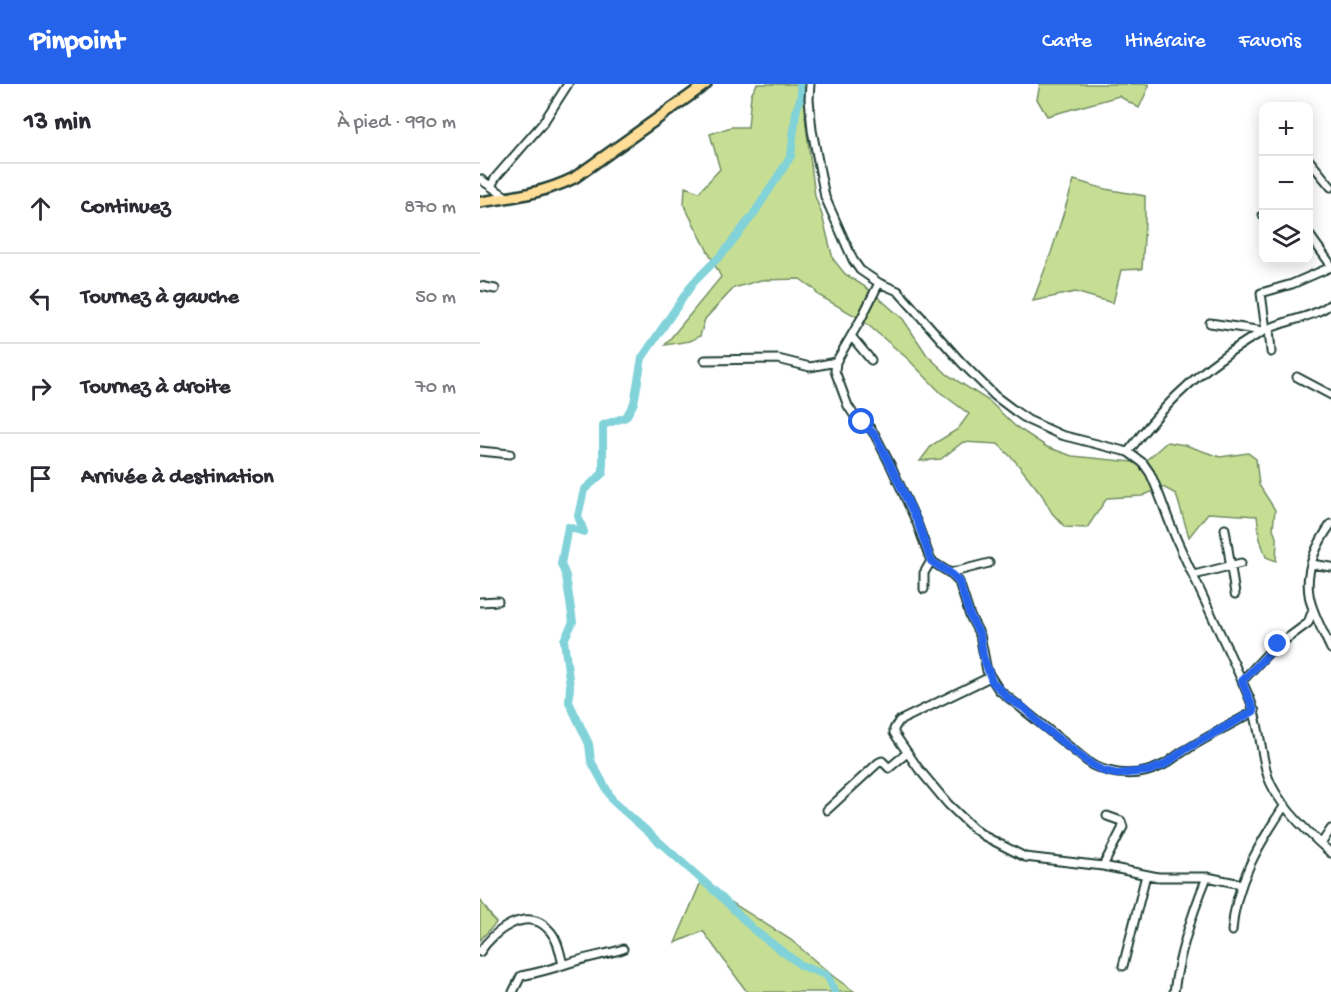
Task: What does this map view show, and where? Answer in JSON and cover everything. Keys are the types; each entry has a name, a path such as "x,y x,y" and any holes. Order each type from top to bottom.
{"main road":[{"path":"480,202 543,192 574,178 706,84"}],"street":[{"path":"490,186 543,123 568,84"},
{"path":"810,84 809,111 825,197 853,260 860,270 879,283 898,291 961,362 995,396 1015,411 1036,424 1061,435 1128,452 1143,463 1150,473 1179,545 1254,711 1268,777 1276,795 1331,853"},
{"path":"1313,165 1331,187"},
{"path":"480,179 508,198"},
{"path":"1271,351 1261,292 1292,284 1331,266 1313,240"},
{"path":"879,283 836,362 835,375 848,406 856,418 870,428 875,435 918,523 931,561 950,573 959,582 970,616 980,635 983,656 990,677 999,690 1081,756 1104,771 1117,774 1148,771 1164,765 1186,749 1254,711"},
{"path":"480,286 495,289"},
{"path":"1128,452 1156,417 1189,383 1234,349 1266,330 1311,316 1331,304"},
{"path":"1210,323 1266,330"},
{"path":"851,336 871,360"},
{"path":"705,360 778,359 810,367 836,362"},
{"path":"1297,377 1331,395"},
{"path":"480,451 510,454"},
{"path":"1331,524 1315,550 1308,579 1312,609 1331,649"},
{"path":"1225,529 1235,594"},
{"path":"924,589 924,573 931,561"},
{"path":"950,573 989,563"},
{"path":"1194,575 1241,563"},
{"path":"1311,564 1331,567"},
{"path":"480,602 498,601"},
{"path":"1242,681 1270,651 1308,623 1312,609"},
{"path":"990,677 899,721 894,733 948,804 984,836 1028,858 1054,859 1176,879 1207,877 1241,884"},
{"path":"827,810 878,763 882,761 889,768 907,753"},
{"path":"1232,931 1234,908 1241,884 1261,844 1285,806"},
{"path":"1103,866 1122,827 1121,821 1107,816"},
{"path":"1321,844 1331,830"},
{"path":"1122,966 1146,875"},
{"path":"1174,992 1186,937 1197,900 1207,877"},
{"path":"480,952 491,938 512,923 533,920 549,930 559,948 563,965"},
{"path":"513,992 520,976 540,973 623,949"}],"green space":[{"path":"757,84 811,84 805,117 815,196 833,259 845,274 870,290 903,319 927,355 948,375 989,401 1015,426 1047,447 1072,456 1143,463 1167,442 1185,445 1220,457 1248,453 1256,459 1259,485 1275,510 1273,528 1277,541 1276,561 1266,557 1260,539 1257,516 1208,513 1189,537 1176,494 1163,487 1142,496 1107,498 1087,528 1065,527 1052,513 1042,495 1016,462 998,444 963,442 941,459 920,461 932,445 958,429 969,414 941,393 908,359 861,319 818,295 814,289 800,279 761,280 734,288 705,319 700,336 690,341 665,345 721,277 684,205 685,187 699,192 720,169 710,134 731,127 748,127 751,95"},
{"path":"1040,84 1149,84 1149,86 1139,108 1119,96 1047,116 1037,99"},
{"path":"1074,180 1105,189 1145,196 1142,269 1121,270 1113,303 1075,292 1033,301"},
{"path":"703,877 715,892 791,940 855,992 747,992 703,931 675,943"},
{"path":"480,900 496,923 480,940"}],"waterway":[{"path":"800,84 801,96 796,112 791,156 753,215 724,252 693,283 642,358 634,403 626,417 603,425 603,473 584,490 578,516 584,532 568,527 561,564 566,576 573,622 564,640 570,686 569,702 589,744 591,761 613,801 719,895 755,931 802,966 826,975 835,992"}],"route":[{"path":"862,422 875,435 891,466 918,523 931,561 950,573 959,582 970,616 980,635 983,656 992,681 1008,698 1024,708 1042,726 1092,765 1117,774 1148,771 1164,765 1186,749 1254,711 1242,681 1278,644"}]}
